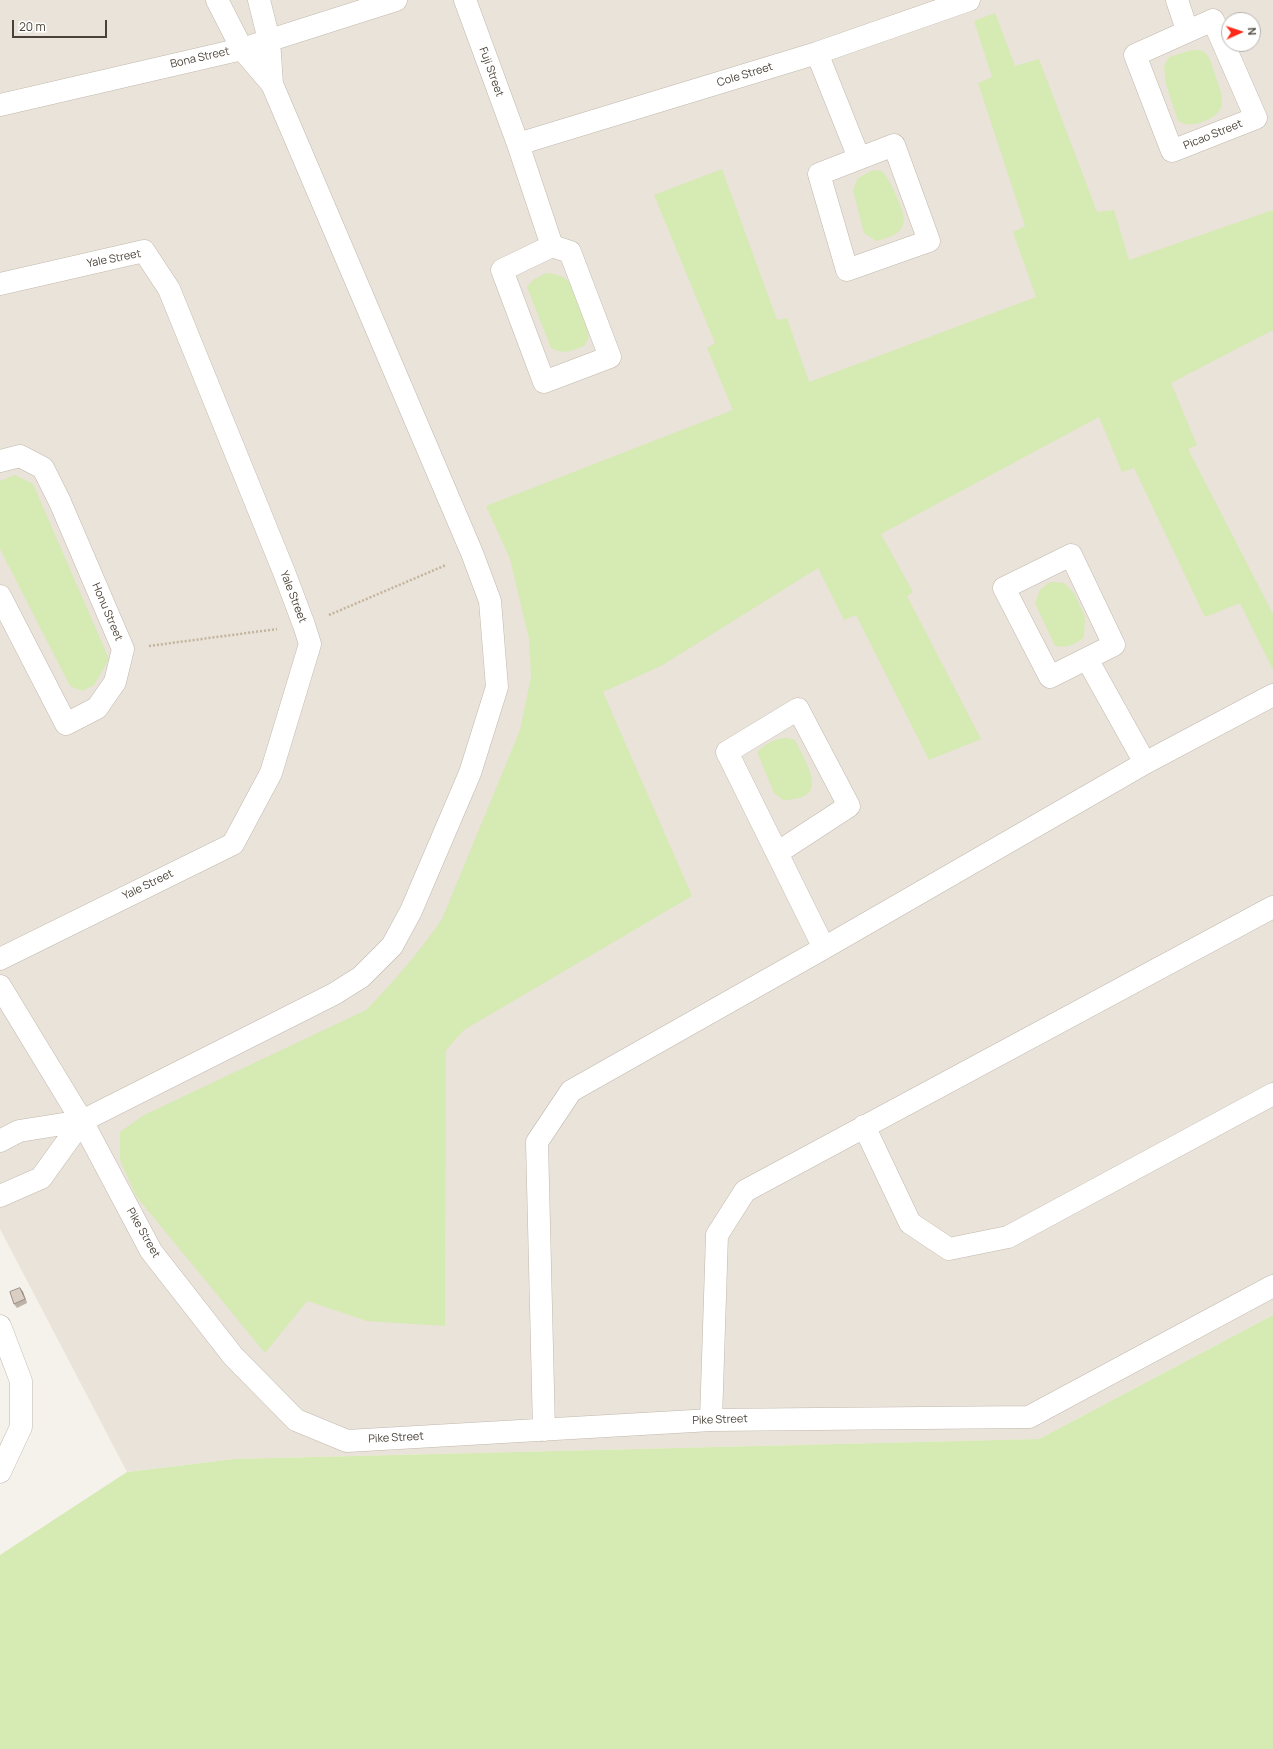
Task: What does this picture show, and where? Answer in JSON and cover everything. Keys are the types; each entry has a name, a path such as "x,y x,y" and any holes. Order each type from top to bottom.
{"street":[{"path":"0,1141 19,1130 82,1121 334,994 361,977 392,946 412,911 470,773 497,687 490,601 472,553 272,84 242,48 217,0"},
{"path":"259,0 269,40 272,84"},
{"name":"Bona Street","path":"0,105 242,48 396,0"},
{"name":"Fuji Street","path":"465,0 518,144 552,246"},
{"name":"Cole Street","path":"518,144 817,53 969,0"},
{"path":"1177,0 1187,30"},
{"name":"Picao Street","path":"1213,20 1256,118 1172,151 1135,55 1187,30 1213,20"},
{"path":"817,53 859,158"},
{"path":"894,145 930,241 847,270 819,174 859,158 894,145"},
{"path":"552,246 570,252 610,357 544,382 502,270 552,246"},
{"name":"Yale Street","path":"0,284 144,251 170,289 304,625 310,644 271,773 233,844 0,959"},
{"name":"Honu Street","path":"0,461 20,456 43,468 60,502 123,649 115,682 97,708 66,724 1,601"},
{"path":"1071,555 1114,645 1087,659 1050,677 1004,588 1071,555"},
{"path":"1087,659 1145,763"},
{"path":"544,1430 537,1142 572,1091 1145,763 1273,695"},
{"path":"777,853 849,806 798,709 727,752 824,948"},
{"path":"711,1420 717,1235 744,1191 1273,907"},
{"name":"Pike Street","path":"0,986 82,1121 152,1251 233,1356 296,1420 347,1441 711,1420 1029,1417 1273,1286"},
{"path":"864,1126 910,1224 949,1249 1008,1237 1273,1094"},
{"path":"0,1196 41,1178 82,1121"},
{"path":"0,1326 22,1381 21,1427 0,1472"}],"path":[{"path":"123,649 304,625 472,553"}],"shaded area":[{"path":"0,0 1273,0 1273,1315 1039,1439 234,1459 127,1472 0,1229"}],"green space":[{"path":"995,13 1015,66 1039,59 1097,212 1114,210 1129,260 1273,210 1273,330 1171,383 1197,445 1188,449 1273,614 1273,670 1240,603 1205,617 1134,468 1122,472 1099,417 881,534 913,592 907,596 981,739 929,760 856,615 844,620 818,568 661,666 603,692 692,896 464,1030 446,1050 445,1326 367,1321 307,1301 265,1353 136,1196 120,1160 120,1132 144,1115 366,1010 406,966 442,919 520,730 531,677 529,639 510,559 486,506 733,410 707,348 715,343 654,195 722,169 777,320 787,318 809,382 1036,297 1013,232 1025,226 978,83 992,77 974,21"},
{"path":"1192,50 1203,51 1209,58 1220,88 1222,102 1218,113 1211,118 1195,124 1185,124 1178,121 1166,84 1164,66 1169,57"},
{"path":"873,170 882,171 889,180 901,207 904,222 899,231 893,235 876,241 864,233 853,190 858,178"},
{"path":"546,273 565,278 570,284 577,298 589,337 584,346 564,352 551,348 527,287 533,280"},
{"path":"15,475 33,484 109,659 94,685 82,691 70,686 0,549 0,481"},
{"path":"1050,582 1064,583 1074,593 1085,617 1084,637 1071,645 1063,647 1055,646 1035,603 1040,590"},
{"path":"787,738 795,740 812,779 811,788 807,794 798,798 783,800 774,793 757,752 770,742"},
{"path":"1273,1315 1273,1749 0,1749 0,1555 127,1472 234,1459 1039,1439"}],"building":[{"path":"20,1288 25,1299 14,1304 10,1292"}]}
